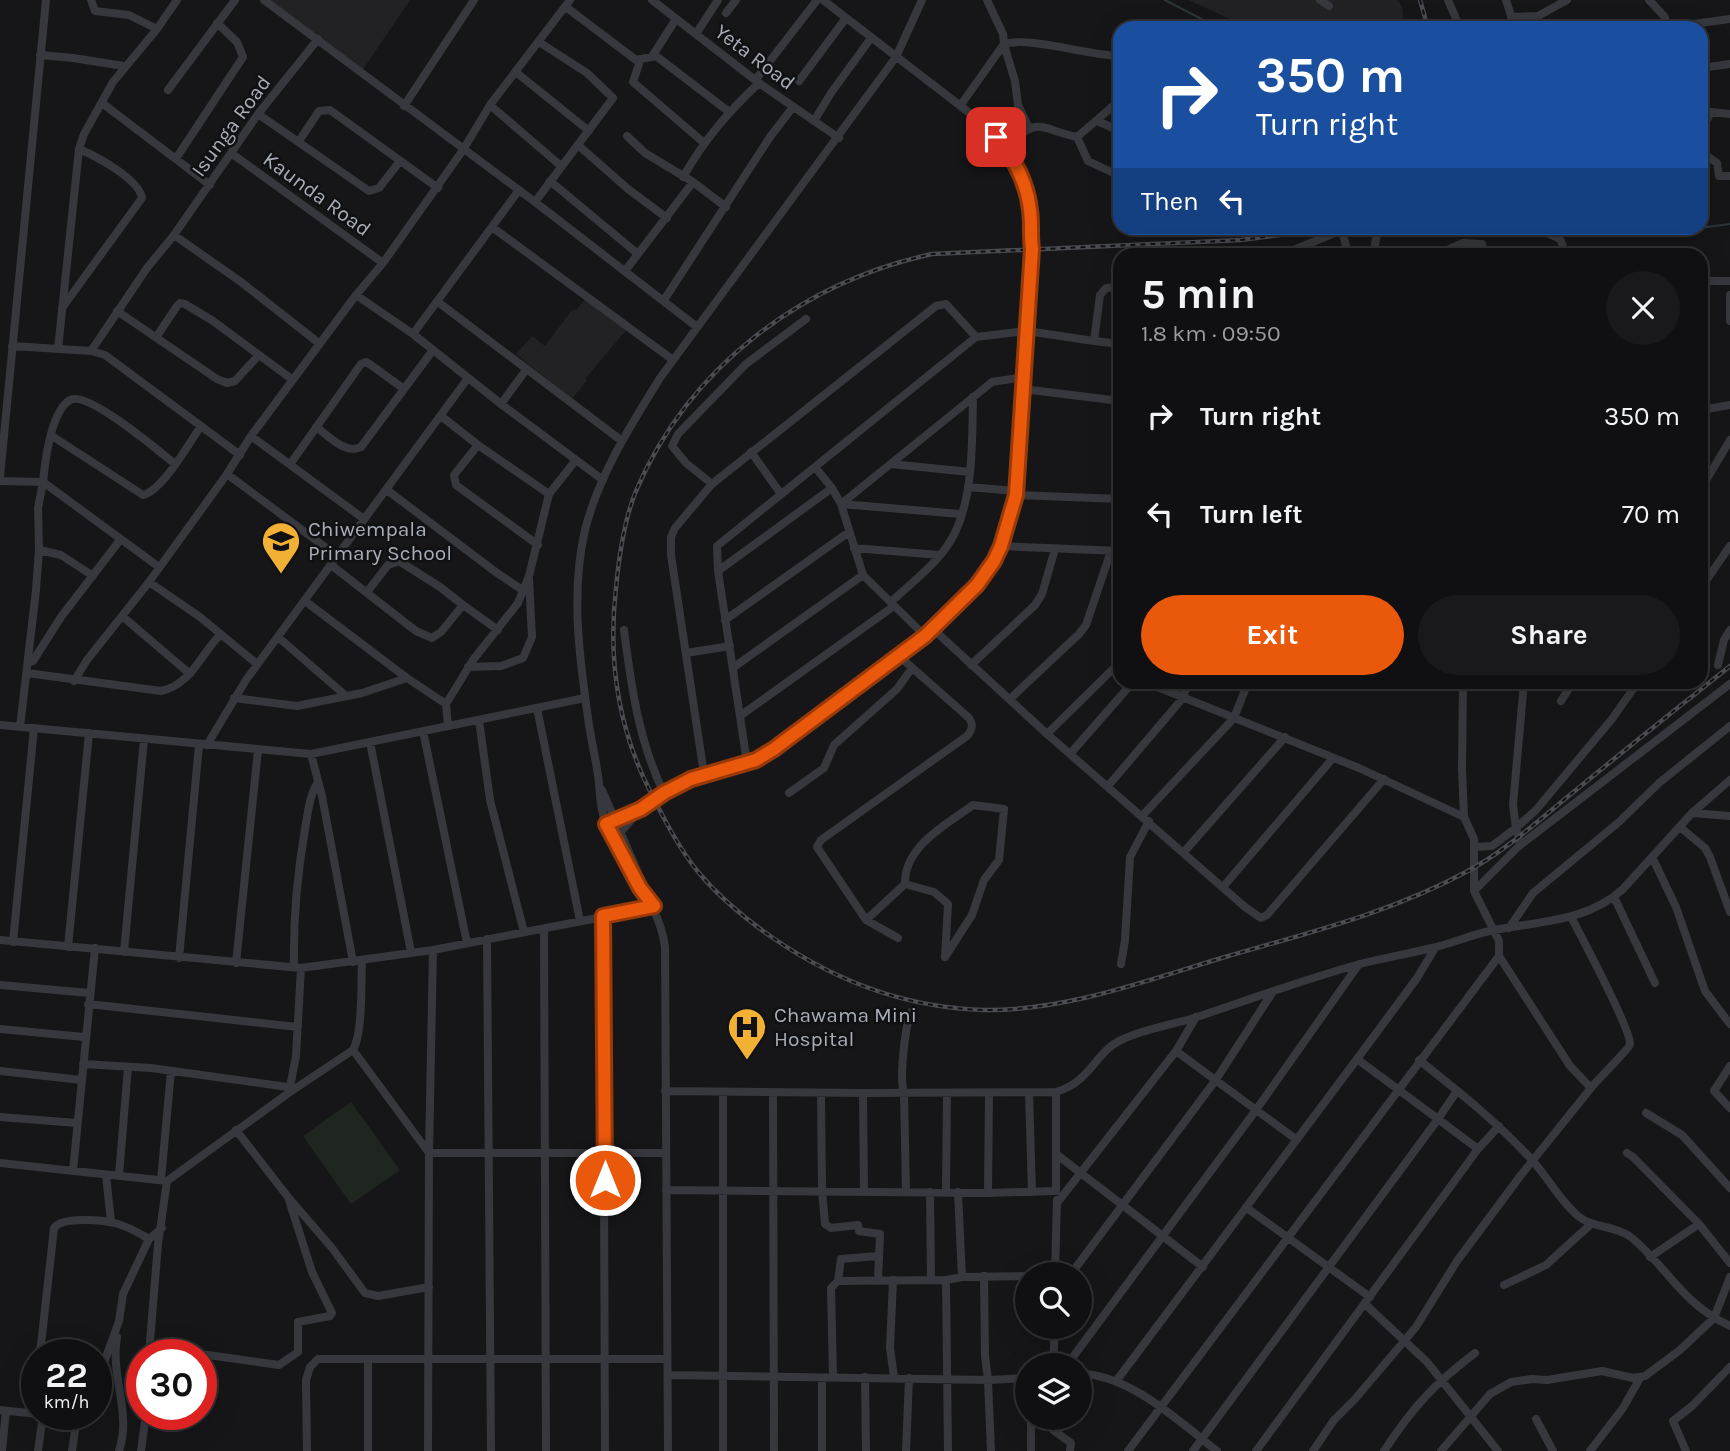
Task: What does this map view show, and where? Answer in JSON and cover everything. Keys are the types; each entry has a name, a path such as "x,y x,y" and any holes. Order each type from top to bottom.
{"street":[{"path":"46,0 0,479 43,482 159,567"},
{"path":"90,0 95,11 129,15 157,29"},
{"path":"58,349 79,149 90,123 124,66 157,29 177,0"},
{"path":"168,90 234,0"},
{"path":"264,0 535,202 697,327"},
{"path":"404,106 474,0"},
{"path":"696,34 718,0"},
{"path":"726,13 736,0"},
{"path":"682,177 704,142 728,111 757,81 817,0"},
{"path":"606,824 641,809 664,793 704,774 747,763 774,749 925,636 977,585 1001,546 1016,493 1032,249 1030,211 1021,174 1006,149 980,121 823,0"},
{"path":"668,1451 665,947 654,906 606,824 585,698 577,626 579,567 586,528 603,480 622,441 673,360 839,138 896,57 922,0"},
{"path":"987,0 1003,34 1018,105 1029,128"},
{"path":"1320,0 1328,6"},
{"path":"1448,0 1457,21"},
{"path":"1511,17 1538,16 1567,0"},
{"path":"1649,0 1664,16 1665,21"},
{"name":"Yeta Road","path":"655,1 757,81 839,138"},
{"path":"1508,1 1512,21"},
{"path":"74,681 87,660 149,582 251,436 438,188 490,105 568,3 640,61"},
{"path":"799,81 846,18"},
{"path":"676,19 653,55 640,61 633,82 704,142"},
{"path":"1708,22 1730,19"},
{"path":"177,158 243,57 237,42 217,23"},
{"path":"814,121 871,38"},
{"name":"Isunga Road","path":"91,351 258,114 318,39"},
{"path":"535,202 612,102 612,96 587,73 539,42"},
{"path":"1004,44 1032,43 1098,56 1113,56"},
{"path":"960,106 1004,44"},
{"path":"40,55 124,66"},
{"path":"653,55 728,111"},
{"path":"1708,67 1730,64"},
{"path":"517,73 589,131"},
{"path":"102,103 210,185"},
{"path":"490,105 561,166"},
{"path":"1077,137 1113,106"},
{"path":"664,300 770,137 793,107"},
{"path":"299,141 319,111 330,110 438,188"},
{"path":"1708,111 1730,114"},
{"path":"258,114 299,141 332,168 369,191 379,188 400,161"},
{"path":"1097,121 1113,128"},
{"path":"1006,149 1029,128 1045,127 1077,137 1088,161 1113,173"},
{"path":"627,136 645,153 693,182 726,207"},
{"path":"578,145 628,189 667,218"},
{"path":"62,308 142,198 138,187 101,160 79,149"},
{"name":"Kaunda Road","path":"231,153 383,263"},
{"path":"1708,156 1717,163 1717,174 1730,176"},
{"path":"550,181 638,254"},
{"path":"625,271 693,182"},
{"path":"413,334 519,190"},
{"path":"492,227 673,360"},
{"path":"174,235 241,282 320,344"},
{"path":"1298,248 1327,235"},
{"path":"1552,235 1560,239 1561,248"},
{"path":"1455,248 1471,242 1482,244 1483,248"},
{"path":"1708,282 1730,281"},
{"path":"1094,341 1100,295 1106,288 1113,288"},
{"path":"356,295 413,334 603,480"},
{"path":"1730,295 1730,321"},
{"path":"438,302 622,441"},
{"path":"157,336 177,306 180,303 186,304 293,380"},
{"path":"704,774 670,544 675,528 712,484 941,304 946,304 976,337"},
{"path":"117,311 228,383 235,381 258,356"},
{"path":"712,484 686,463 672,446 678,434 746,364 806,319"},
{"path":"747,763 718,571 717,545 976,337 1027,331 1113,344"},
{"path":"12,346 91,351 105,355 240,455"},
{"path":"316,427 343,447 357,450 367,442 433,351"},
{"path":"291,463 361,364 366,362 404,389"},
{"path":"501,404 526,370"},
{"path":"841,504 992,382 1024,377"},
{"path":"179,958 203,745 257,664 468,378"},
{"path":"1023,389 1113,400"},
{"path":"740,716 893,604 940,555 953,536 968,487 973,397"},
{"path":"20,727 39,550 38,508 56,419 63,406 70,400 83,399 144,438 175,464"},
{"path":"1708,409 1730,405"},
{"path":"441,415 478,445 549,494"},
{"path":"52,436 143,495 152,492 201,426"},
{"path":"251,436 364,519"},
{"path":"1708,477 1730,440"},
{"path":"478,445 454,475 456,485 538,545"},
{"path":"751,452 781,494"},
{"path":"448,726 446,704 468,667 498,630 524,591 549,494 576,460"},
{"path":"891,464 970,472"},
{"path":"815,467 841,504 863,575 925,636"},
{"path":"227,474 337,556"},
{"path":"968,487 1016,493 1113,499"},
{"path":"718,571 832,488"},
{"path":"387,490 524,591"},
{"path":"841,504 961,514"},
{"path":"725,620 849,532"},
{"path":"28,663 33,661 61,617 120,540"},
{"path":"1001,546 1113,551"},
{"path":"1709,575 1730,547"},
{"path":"854,548 940,555"},
{"path":"971,665 1035,605 1042,594 1055,549"},
{"path":"39,550 61,555 93,576"},
{"path":"1010,699 1086,625 1113,556"},
{"path":"368,592 388,565 399,561 440,587 498,630"},
{"path":"331,565 416,631 432,638 441,632 463,605"},
{"path":"734,667 863,575"},
{"path":"468,667 511,664 523,659 528,652 533,615 529,576"},
{"path":"149,582 200,617 257,664"},
{"path":"305,601 446,704"},
{"path":"122,616 190,674"},
{"path":"933,629 1047,734 1255,915 1264,918 1384,779"},
{"path":"624,630 630,676 643,736 653,772 664,793"},
{"path":"1718,665 1724,640 1730,630"},
{"path":"27,673 161,691 178,686 220,635"},
{"path":"278,637 346,696"},
{"path":"686,653 730,646"},
{"path":"898,939 866,920 817,850 818,844 967,736 971,730 972,725 968,718 899,656"},
{"path":"789,793 824,768 834,745 897,690 912,668"},
{"path":"1047,734 1113,669"},
{"path":"234,698 298,706 346,696 407,678"},
{"path":"1474,891 1519,846 1730,684"},
{"path":"1070,754 1127,689"},
{"path":"1160,689 1285,737 1464,817"},
{"path":"1108,786 1182,699 1186,689"},
{"path":"1121,964 1130,857 1145,818 1234,718 1245,689"},
{"path":"1128,1451 1499,956 1501,946 1474,891 1474,839 1464,817 1463,689"},
{"path":"1519,846 1513,805 1523,689"},
{"path":"1561,701 1569,689"},
{"path":"1474,847 1492,846 1536,810 1612,719 1633,689"},
{"path":"0,725 311,754 585,698"},
{"path":"537,708 580,921"},
{"path":"479,720 491,800 524,932"},
{"path":"1509,929 1533,893 1619,822 1659,783 1730,726"},
{"path":"13,942 34,728"},
{"path":"423,731 467,943"},
{"path":"68,947 89,733"},
{"path":"1184,852 1285,737"},
{"path":"124,952 144,739"},
{"path":"370,742 411,952"},
{"path":"236,963 258,750"},
{"path":"0,1163 164,1180 293,1088 353,1050 359,1031 358,961 311,754"},
{"path":"1223,887 1333,758"},
{"path":"665,1091 1056,1092 1081,1080 1117,1042 1359,964 1435,948 1494,930 1586,912 1614,897 1692,813 1730,780"},
{"path":"293,1088 298,1027 296,887 312,792 318,782"},
{"path":"599,784 645,892"},
{"path":"866,920 905,884 905,870 913,853 935,833 973,805 1004,809 999,860 984,880 972,915 945,957 948,904 934,892 905,884"},
{"path":"612,837 621,832 641,809"},
{"path":"1692,813 1730,816"},
{"path":"1680,827 1705,848 1716,868 1729,908"},
{"path":"1652,857 1676,907 1705,991 1730,1024"},
{"path":"1614,897 1655,983"},
{"path":"0,940 297,968 433,950 654,906"},
{"path":"603,916 605,1451"},
{"path":"1313,1451 1334,1420 1359,1395 1416,1327 1457,1261 1533,1160 1604,1071 1627,1051 1630,1040 1572,916"},
{"path":"544,929 546,1451"},
{"path":"487,939 491,1451"},
{"path":"73,1171 94,948"},
{"path":"1117,1380 1417,978 1435,948"},
{"path":"428,1451 433,950"},
{"path":"1499,956 1570,1066 1591,1088"},
{"path":"1075,1353 1256,1110 1359,964"},
{"path":"0,985 89,993"},
{"path":"1080,1262 1215,1081 1272,992"},
{"path":"88,1004 298,1027"},
{"path":"906,1192 904,1093 901,1084 911,1012"},
{"path":"1057,1203 1176,1051 1196,1017"},
{"path":"0,1029 84,1037"},
{"path":"353,1050 429,1153"},
{"path":"1176,1051 1297,1140"},
{"path":"1357,1059 1478,1149"},
{"path":"1419,1060 1499,1126 1533,1160 1564,1202 1578,1216 1591,1224 1622,1231 1650,1257 1684,1296 1730,1326"},
{"path":"83,1064 170,1071 293,1088"},
{"path":"1730,1066 1714,1091 1730,1108"},
{"path":"119,1175 128,1067"},
{"path":"0,1071 81,1080"},
{"path":"150,1339 162,1228 170,1071"},
{"path":"1193,1451 1457,1091"},
{"path":"723,1092 723,1451"},
{"path":"1055,1262 1056,1092"},
{"path":"773,1093 776,1377 774,1451"},
{"path":"821,1093 822,1191 827,1227 858,1225 859,1231 880,1234 878,1281"},
{"path":"863,1093 864,1192"},
{"path":"946,1192 947,1093"},
{"path":"988,1193 989,1093"},
{"path":"1029,1093 1032,1192"},
{"path":"1646,1113 1682,1135 1730,1188"},
{"path":"0,1116 77,1123"},
{"path":"1256,1451 1478,1149 1499,1126"},
{"path":"236,1130 365,1293 378,1296 429,1287"},
{"path":"429,1153 666,1153"},
{"path":"1627,1153 1699,1224 1730,1263"},
{"path":"1056,1154 1203,1267"},
{"path":"106,1175 111,1223"},
{"path":"666,1190 988,1193 1056,1191"},
{"path":"930,1192 931,1280"},
{"path":"958,1192 962,1277"},
{"path":"217,1356 279,1365 298,1352 298,1322 330,1316 332,1313 312,1272 288,1197"},
{"path":"1247,1208 1328,1267 1368,1301 1441,1379 1498,1451"},
{"path":"42,1339 56,1223 65,1220 111,1223 149,1239"},
{"path":"1504,1285 1538,1270 1591,1224"},
{"path":"1650,1257 1699,1224"},
{"path":"119,1451 125,1423 115,1353 123,1294 149,1239 162,1228"},
{"path":"834,1376 831,1288 838,1281 841,1259 878,1256"},
{"path":"984,1276 990,1451"},
{"path":"838,1281 1015,1276"},
{"path":"1590,1451 1623,1408 1640,1378 1672,1357 1714,1318 1730,1277"},
{"path":"893,1280 894,1377"},
{"path":"946,1280 948,1451"},
{"path":"112,1341 117,1327"},
{"path":"1384,1451 1415,1407 1441,1379 1475,1353"},
{"path":"368,1359 368,1451"},
{"path":"307,1451 306,1380 310,1367 318,1360 667,1359"},
{"path":"1686,1451 1673,1420 1692,1406 1730,1367"},
{"path":"1441,1451 1490,1394 1500,1387 1521,1380 1547,1380 1602,1371 1640,1378"},
{"path":"668,1375 1015,1379"},
{"path":"1092,1375 1117,1380 1217,1451"},
{"path":"865,1377 866,1451"},
{"path":"822,1378 822,1451"},
{"path":"906,1451 909,1378"},
{"path":"2,1451 3,1411 21,1413"},
{"path":"1536,1419 1553,1451"},
{"path":"38,1451 41,1430"},
{"path":"72,1451 75,1430"},
{"path":"141,1451 144,1430"},
{"path":"1031,1430 1031,1451"},
{"path":"1053,1430 1071,1443 1070,1451"}],"shaded area":[{"path":"266,0 410,0 362,71"},
{"path":"1188,0 1397,0 1402,6 1403,21 1234,21"},
{"path":"586,298 627,329 572,399 516,354 532,336 545,346 571,311 576,310"},
{"path":"351,1102 400,1170 351,1204 303,1136"}],"waterway":[{"path":"1165,0 1206,21"},
{"path":"1708,227 1730,224"}],"railway":[{"path":"1420,0 1426,21"},
{"path":"1280,235 1241,240 932,254 884,267 838,285 755,336 719,369 686,406 659,446 636,491 628,514 617,576 614,665 622,716 638,765 666,822 685,854 707,882 753,924 797,954 873,990 928,1004 985,1010 1015,1009 1076,1000 1348,921 1408,899 1466,872 1523,834 1701,689"},
{"path":"1708,684 1730,666"}],"place":[{"name":"Chiwempala Primary School","path":"281,575"},
{"name":"Chawama Mini Hospital","path":"747,1061"}],"route":[{"path":"605,1180 603,916 654,906 640,888 606,824 641,809 691,779 756,760 774,749 933,629 977,585 1001,546 1016,495 1032,249 1026,189 1015,162 996,137"}]}
